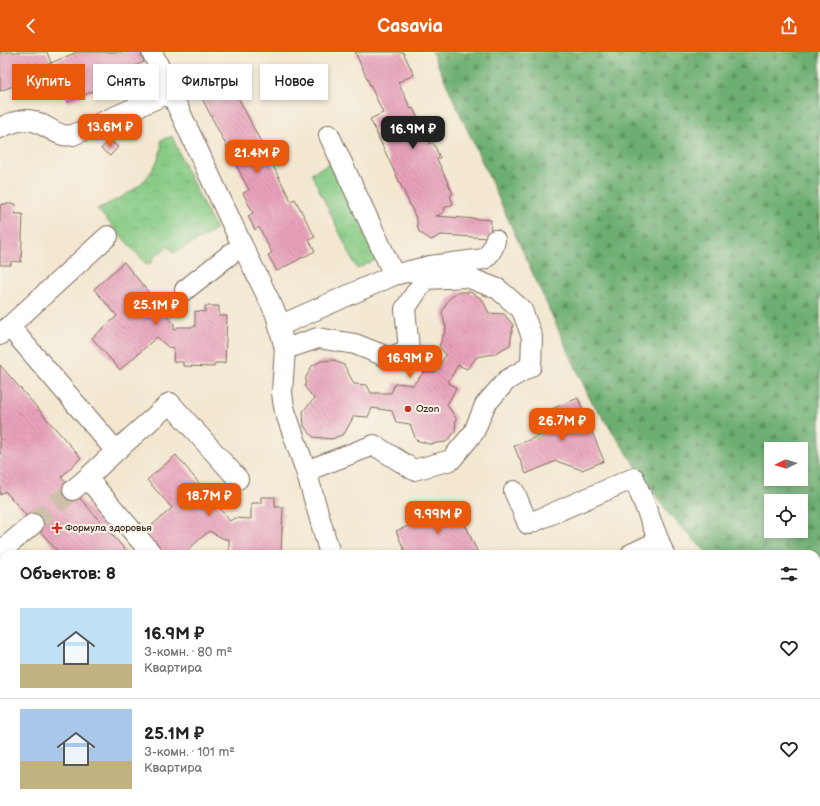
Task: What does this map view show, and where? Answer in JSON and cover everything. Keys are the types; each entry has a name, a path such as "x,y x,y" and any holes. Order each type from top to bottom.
{"lane":[{"path":"152,52 167,84"},
{"path":"0,128 12,123 28,120 39,123 65,136 73,135 167,94"},
{"path":"175,100 242,245 276,314 285,349 282,392 285,411 306,471 329,550"},
{"path":"329,134 394,275"},
{"path":"108,236 5,331 116,451"},
{"path":"279,326 394,275 430,266 484,259 489,255 494,247 495,240"},
{"path":"185,290 242,245"},
{"path":"285,349 318,338 356,344 390,358 409,349 405,310 426,279 467,277 498,289 522,310 532,336 531,366 507,380 489,400 474,432 451,460 414,470 374,445 306,471"},
{"path":"148,550 80,484 170,403 238,479"},
{"path":"514,491 528,524 634,478 661,548 651,550"},
{"path":"4,550 33,524"}],"green space":[{"path":"432,52 820,52 820,550 704,550 670,516 590,399"},
{"path":"172,136 186,169 216,230 174,253 168,246 147,265 97,209 124,196 146,179 157,161 161,140"},
{"path":"332,163 377,259 357,269 311,173"}],"building":[{"path":"0,52 47,52 51,63 49,64 12,64 12,86 0,91"},
{"path":"77,52 140,52 144,62 139,64 93,64 93,91 85,95 85,64 51,63"},
{"path":"355,52 403,52 414,75 398,82 411,109 413,108 430,144 433,142 440,158 437,159 453,194 450,196 453,204 444,208 445,210 441,214 436,216 491,220 490,238 441,235 431,240 419,232 417,220 370,119 383,113"},
{"path":"203,100 239,100 291,201 295,199 315,237 309,240 315,251 277,271 268,255 272,253 259,227 255,230 248,216 253,213 243,193 249,190"},
{"path":"109,140 118,147 110,156 101,149"},
{"path":"1,204 16,204 15,214 23,214 21,262 11,261 11,265 0,265"},
{"path":"124,262 174,324 174,330 178,327 195,327 195,311 205,312 205,306 219,306 219,316 227,316 225,363 215,363 214,367 183,366 183,362 173,362 174,348 168,347 157,337 120,370 92,338 117,316 94,289"},
{"path":"457,292 470,292 482,299 489,313 504,314 513,325 510,345 494,354 477,357 467,369 458,365 448,382 456,388 447,405 456,418 455,432 446,442 429,444 416,440 410,424 396,422 392,411 372,408 368,417 354,416 344,434 332,439 313,437 304,426 303,411 314,399 305,387 306,377 312,366 321,361 334,360 344,365 354,384 367,385 371,393 391,393 395,383 413,385 424,372 435,372 446,355 439,346 446,329 442,312 448,300"},
{"path":"0,365 81,458 61,477 125,550 57,550 5,491 0,495"},
{"path":"578,398 604,461 582,470 556,461 526,474 514,446 546,433 552,409"},
{"path":"176,455 230,521 234,518 251,519 251,503 261,503 261,497 275,497 275,507 283,507 281,550 229,550 229,539 224,539 209,531 188,550 160,550 144,532 172,508 147,480"},
{"path":"457,506 477,550 404,550 396,531"}],"tunnel":[{"path":"33,524 73,490"}],"place":[{"name":"Ozon","path":"408,409"},
{"name":"Формула здоровья","path":"57,528"}]}
